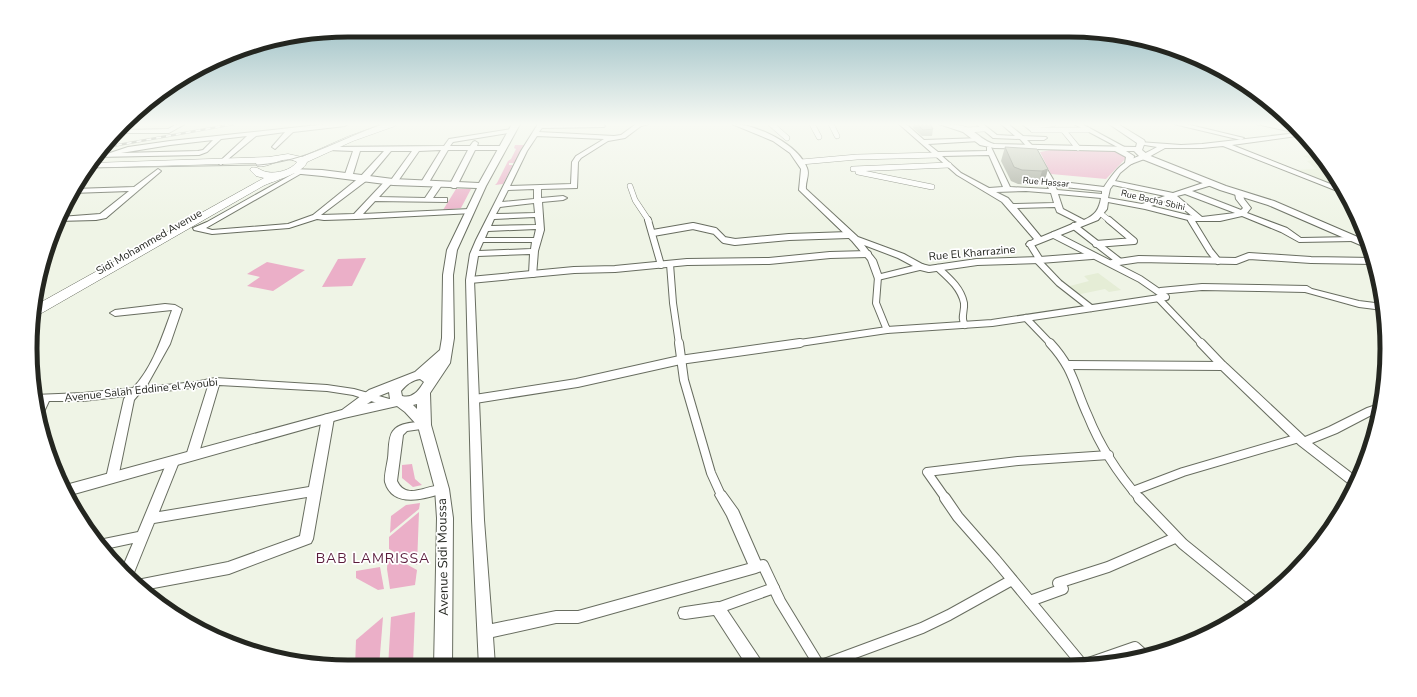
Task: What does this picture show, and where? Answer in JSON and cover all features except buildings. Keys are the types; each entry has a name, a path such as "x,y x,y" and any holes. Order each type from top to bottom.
{"main road":[{"path":"40,308 259,184 295,169 315,157"},
{"path":"96,166 222,162 292,158 298,159 295,169"},
{"name":"Sidi Mohammed Avenue","path":"41,303 246,185 253,180 259,165 269,160"},
{"path":"91,172 256,171 264,175 295,169"}],"street":[{"path":"133,164 140,157"},
{"path":"222,162 228,157"},
{"path":"348,177 354,157"},
{"path":"182,228 197,228 212,232 289,226 317,216 317,214 363,179 382,157"},
{"path":"356,217 391,182 411,157"},
{"path":"424,184 441,157"},
{"path":"453,186 468,157"},
{"path":"71,489 328,418 397,402 415,400 427,388 441,370 448,338 448,275 450,258 470,211 498,157"},
{"path":"487,660 480,546 470,280 474,254 492,217 496,205 522,157"},
{"path":"505,188 574,186 576,159 580,157"},
{"path":"796,157 801,162 805,174 802,184 803,190 852,237 872,260 878,277 876,303 887,330"},
{"path":"801,162 870,157"},
{"path":"941,157 959,174 1002,198 1011,206 1039,240"},
{"path":"994,157 1007,188"},
{"path":"1036,157 1055,192 1058,205 1062,211 1084,223"},
{"path":"1129,163 1130,157"},
{"path":"1096,244 1134,241 1100,213 1103,209 1106,191 1118,172 1129,163 1145,157 1209,183 1282,207 1361,242"},
{"path":"1256,157 1336,189"},
{"path":"932,187 913,184 853,169 949,165"},
{"path":"197,228 210,224 295,169 391,182 453,186 482,186"},
{"path":"65,220 100,218 158,171"},
{"path":"1143,206 1209,183"},
{"path":"1051,184 1106,191 1171,195 1199,218"},
{"path":"427,200 438,185"},
{"path":"630,186 635,200 650,223 661,265"},
{"path":"533,274 534,251 539,227 537,187"},
{"name":"Rue Hassar","path":"987,190 1007,188 1055,192 1106,191"},
{"path":"80,191 135,189"},
{"path":"1026,189 1030,205"},
{"name":"Rue Bacha Sbihi","path":"1106,191 1143,206 1190,218 1216,218 1243,214"},
{"path":"1186,191 1284,230 1299,240 1354,239"},
{"path":"1239,193 1240,199 1247,208 1243,214"},
{"path":"496,205 563,198"},
{"path":"373,199 444,200"},
{"path":"1011,206 1058,205"},
{"path":"317,216 324,218 356,217 470,211"},
{"name":"Rue El Kharrazine","path":"878,277 921,267 929,269 977,262 1039,260 1030,244 1084,223 1100,213"},
{"path":"492,217 538,215"},
{"path":"1190,218 1210,251 1218,261"},
{"path":"653,233 693,226 715,231 724,240 735,242 789,237 852,237 901,256 921,267"},
{"path":"1074,226 1116,262 1151,284 1159,295 1223,366 1301,440 1351,479"},
{"path":"486,229 539,227"},
{"path":"1054,235 1092,256 1116,262 1139,259 1236,261 1249,256 1311,260 1367,261"},
{"path":"480,240 537,240"},
{"path":"474,254 534,251"},
{"path":"470,280 574,270 615,269 670,264 868,254"},
{"path":"1039,260 1092,256"},
{"path":"1039,260 1059,283 1091,308"},
{"path":"670,264 680,360 687,393 715,484 733,514 756,567"},
{"path":"938,268 958,287 964,304 962,320 965,325"},
{"path":"475,399 577,383 680,360 887,330 965,325 1026,318 1091,308 1202,287 1307,289 1309,291 1359,304 1377,307"},
{"path":"112,478 129,399 141,386 162,351 177,309 165,307 115,313"},
{"path":"1026,318 1061,355 1068,365 1088,416 1109,455 1150,513 1175,538 1252,600"},
{"path":"344,414 369,396 418,376 429,368 446,351"},
{"path":"1068,365 1223,366"},
{"path":"418,376 426,377 427,388"},
{"path":"397,402 394,394 395,391 400,383 406,380"},
{"path":"192,456 215,381"},
{"name":"Avenue Salah Eddine el Ayoubi","path":"41,398 76,398 215,381 327,388 397,402"},
{"name":"Avenue Sidi Moussa","path":"427,388 424,425 442,489 445,518 443,660"},
{"name":"Avenue Sidi Moussa","path":"397,402 424,425"},
{"path":"1133,491 1190,470 1301,440 1319,437 1374,409"},
{"path":"144,584 229,568 306,539 313,491 328,418"},
{"path":"424,425 404,428 396,434 391,481 393,488 402,495 409,496 442,489"},
{"path":"1078,660 1030,600 958,517 927,472 999,462 1068,456 1109,455"},
{"path":"129,570 173,462"},
{"path":"149,519 313,491"},
{"path":"105,543 142,536"},
{"path":"1030,600 1063,589 1058,584 1108,567 1175,538"},
{"path":"486,632 556,617 578,617 763,564 793,624 815,660"},
{"path":"836,660 922,628 949,615 1012,580"},
{"path":"685,613 718,608 774,588"},
{"path":"718,608 752,660"},
{"path":"1105,657 1135,647 1140,651"}],"shaded area":[{"path":"512,157 518,157 514,163 509,163 509,165 513,165 503,184 495,185 508,161"},
{"path":"1042,157 1127,157 1106,179 1051,174"},
{"path":"1304,157 1314,157 1334,185 1295,170 1316,169 1307,161 1312,160"},
{"path":"456,189 471,189 461,208 443,210"},
{"path":"366,258 352,286 322,287 338,259"},
{"path":"267,262 305,270 273,291 247,286 260,277 247,274"},
{"path":"1098,273 1121,290 1109,292 1105,289 1076,295 1066,287 1089,281 1084,276"},
{"path":"412,464 415,479 422,485 413,487 402,478 402,465"},
{"path":"420,503 419,509 390,533 391,516 406,505"},
{"path":"419,512 417,565 389,549 389,537"},
{"path":"388,554 417,570 415,585 390,589 387,569"},
{"path":"380,567 384,589 378,590 356,578 356,571"},
{"path":"415,612 413,660 388,660 391,617"},
{"path":"383,617 380,660 355,660 356,640"}],"tram line":[{"path":"94,168 259,165 276,163 299,157"}],"district":[{"name":"BAB LAMRISSA","path":"373,558"}]}
